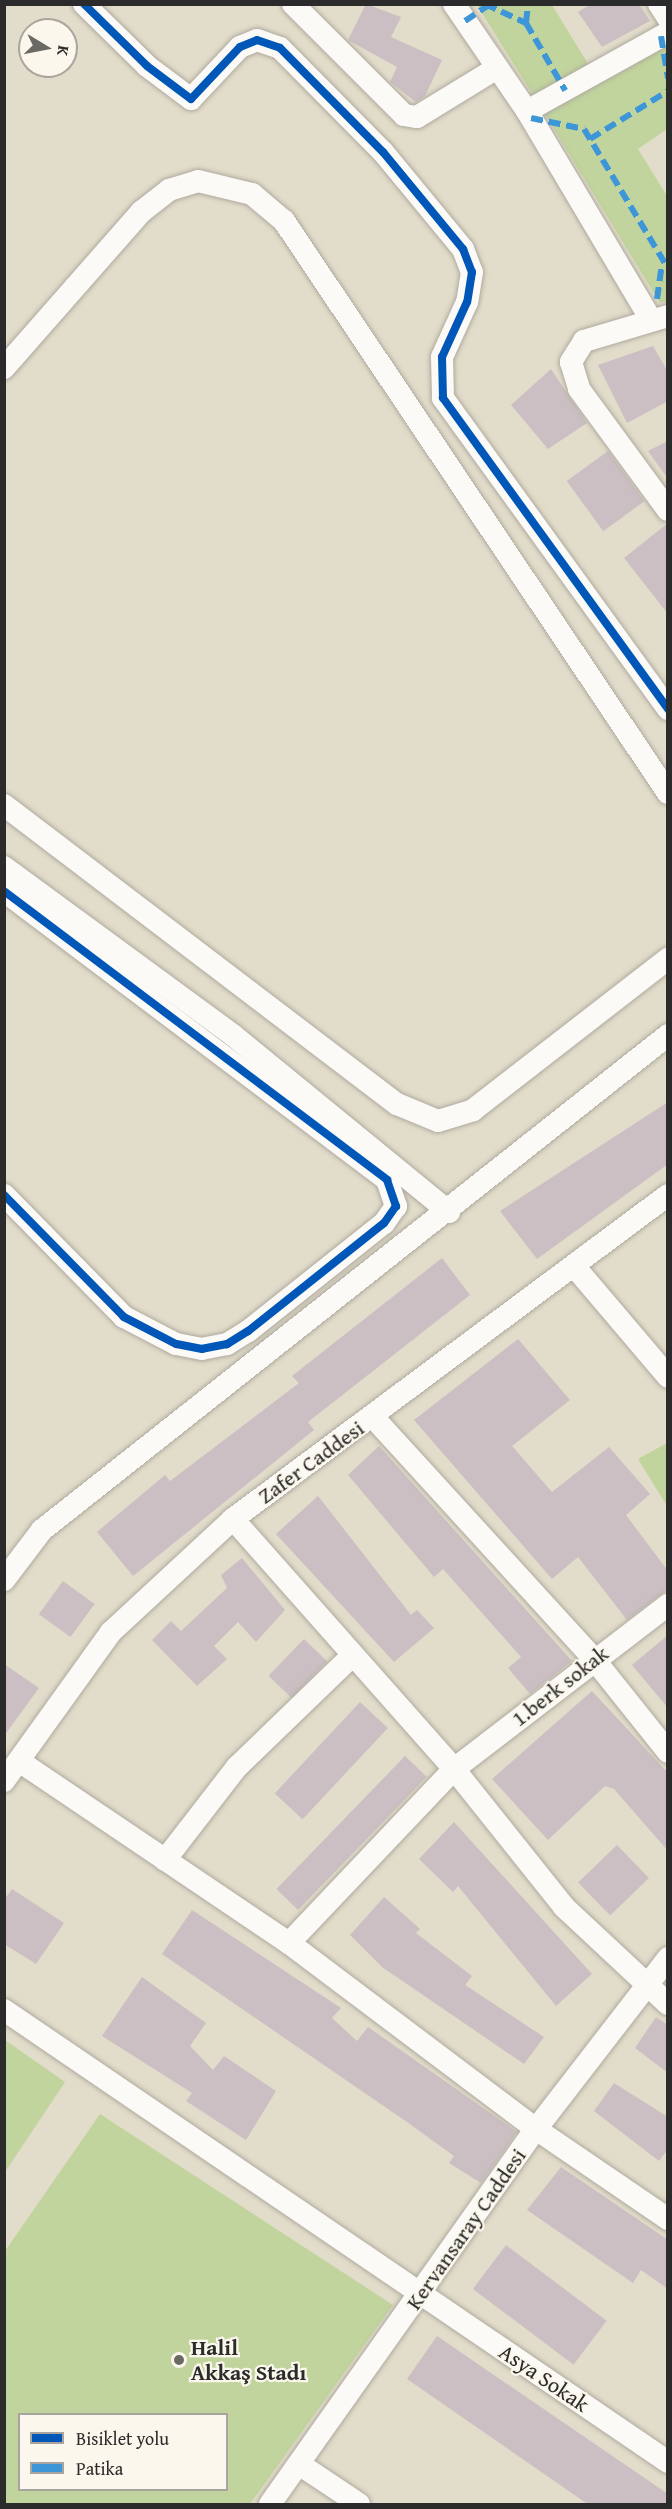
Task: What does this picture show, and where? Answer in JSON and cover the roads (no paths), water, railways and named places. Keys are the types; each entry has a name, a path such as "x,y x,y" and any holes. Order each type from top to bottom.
{"street":[{"path":"84,4 147,66 191,99 240,47 257,40 280,48 383,152 449,231 472,272 467,302 442,357 443,398 668,709"},
{"path":"293,4 404,115 417,117 497,68"},
{"path":"454,4 659,318 584,341 571,362 579,389 668,510"},
{"path":"658,4 668,18"},
{"path":"526,111 668,33"},
{"path":"4,368 141,212 169,190 198,182 252,194 284,221 668,793"},
{"path":"4,806 397,1104 438,1121 473,1110 668,959"},
{"path":"4,867 234,1036 449,1212"},
{"path":"4,891 387,1180 396,1206 384,1223 248,1331 227,1344 202,1348 176,1344 124,1317 4,1195"},
{"path":"4,1581 42,1530 449,1212 668,1035"},
{"name":"Zafer Caddesi","path":"4,1781 111,1632 233,1519 668,1196"},
{"path":"574,1266 668,1377"},
{"path":"373,1417 593,1658 668,1752"},
{"path":"233,1519 454,1769 564,1907 646,1989 668,2004"},
{"name":"1.berk sokak","path":"289,1943 454,1769 593,1658 668,1605"},
{"path":"165,1860 237,1767 353,1655"},
{"path":"19,1761 289,1943 536,2129 668,2219"},
{"name":"Kervansaray Caddesi","path":"270,2505 536,2129 668,1958"},
{"name":"Asya Sokak","path":"4,2010 668,2462"},
{"path":"299,2464 358,2505"}],"place":[{"name":"Halil Akkaş Stadı","path":"179,2360"}]}
